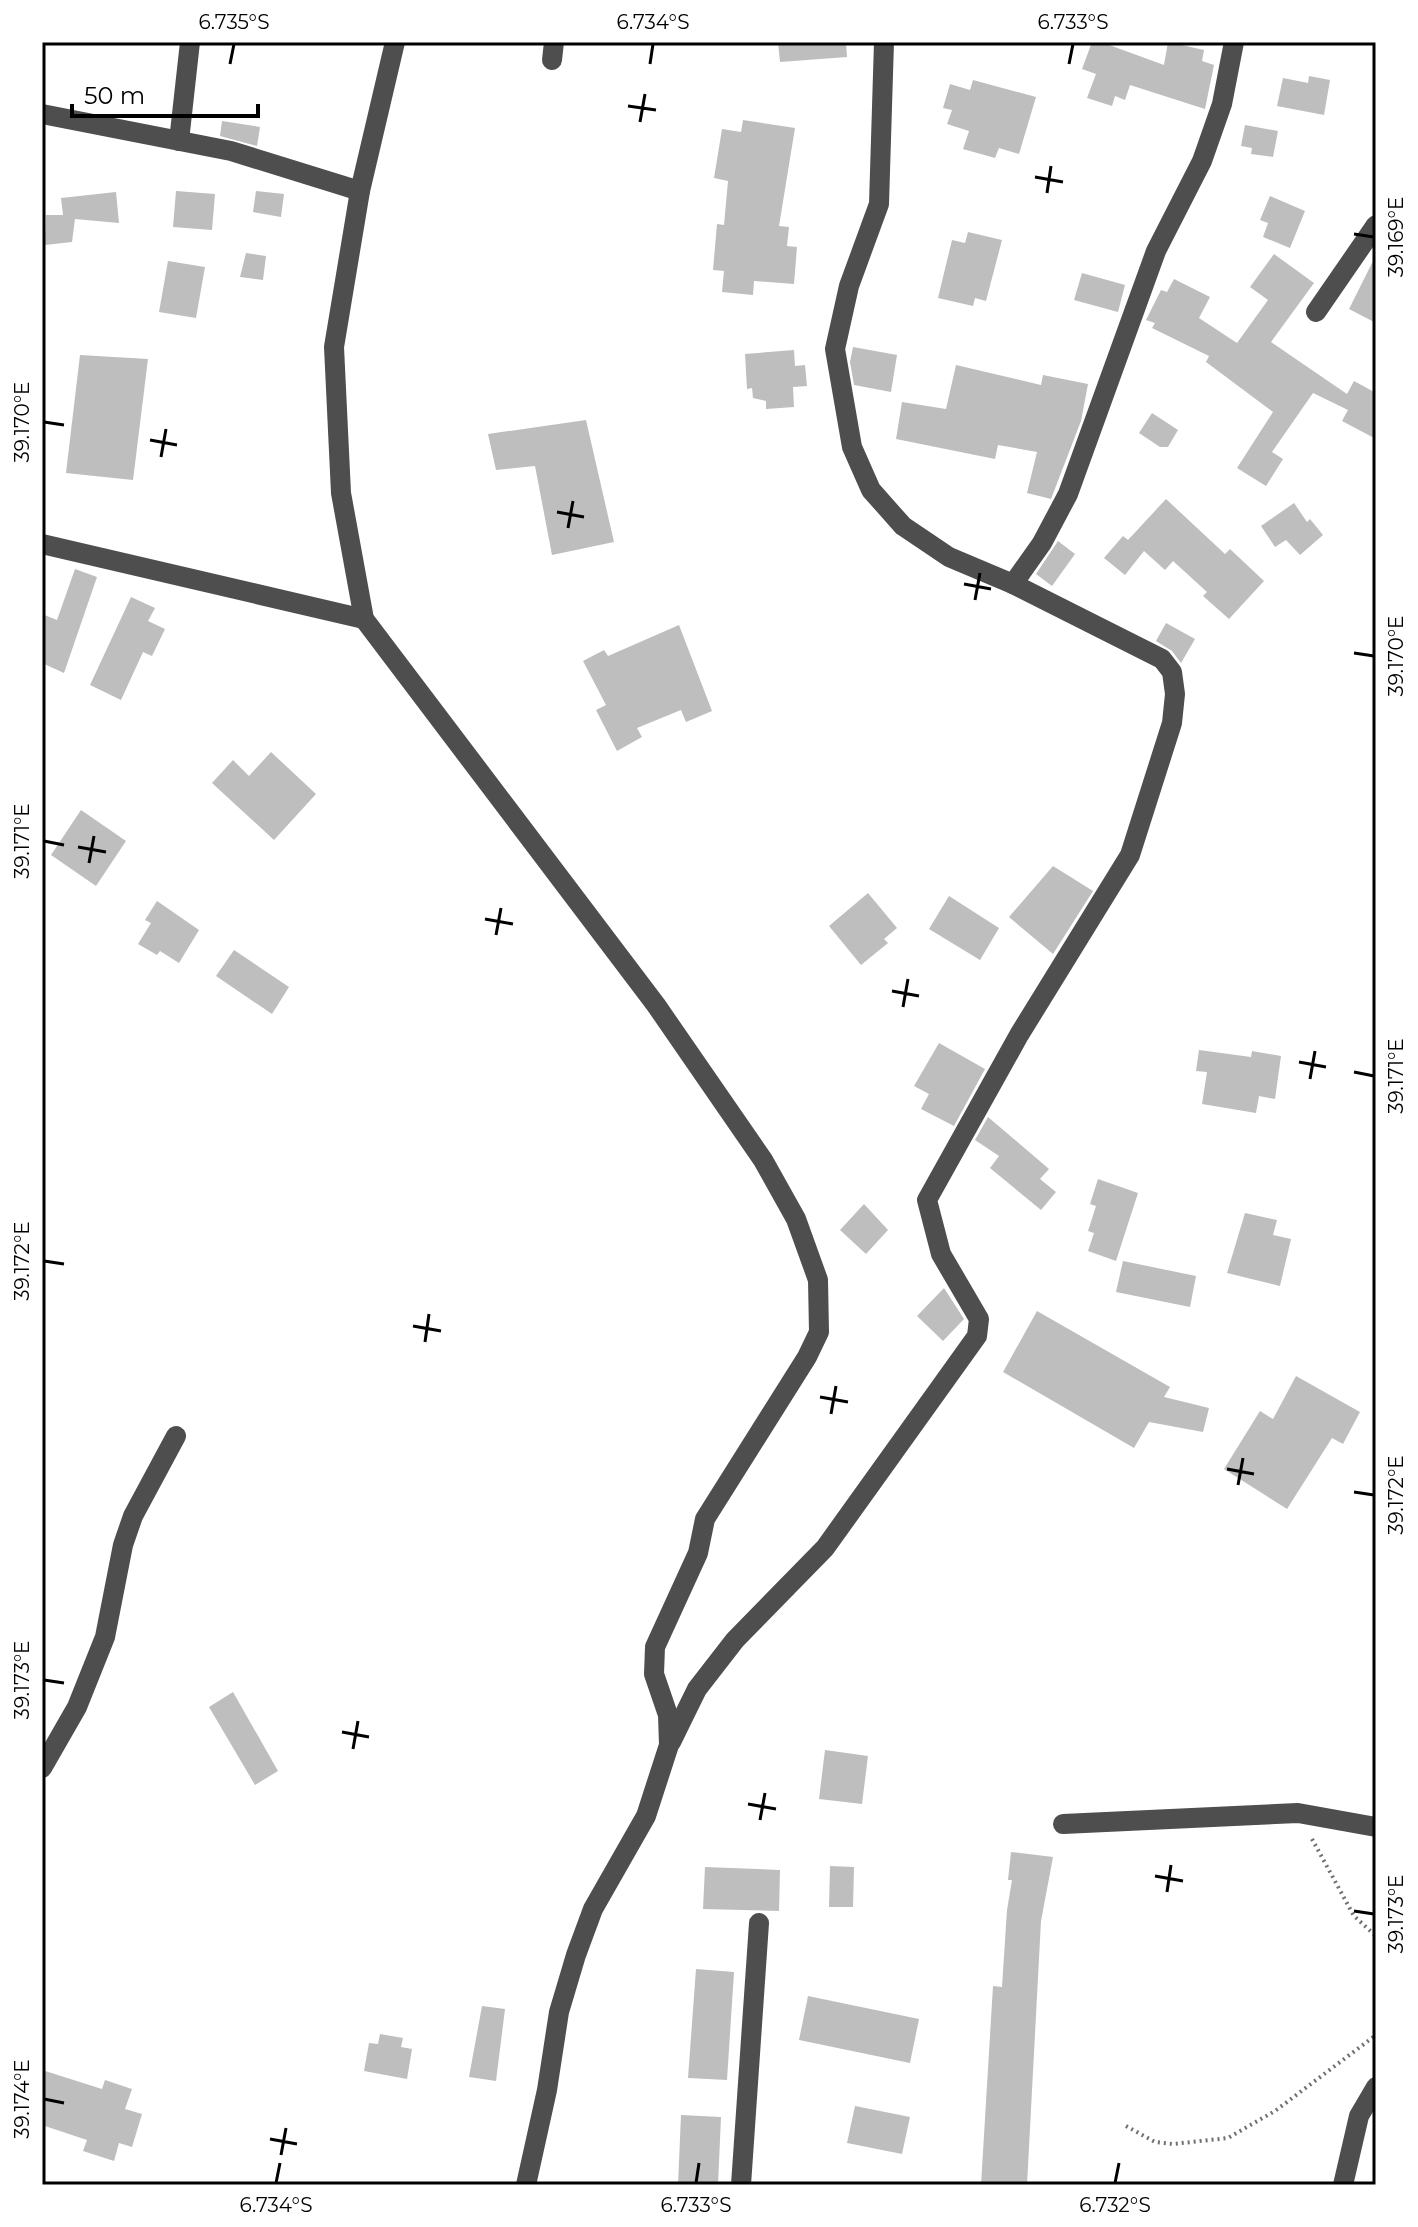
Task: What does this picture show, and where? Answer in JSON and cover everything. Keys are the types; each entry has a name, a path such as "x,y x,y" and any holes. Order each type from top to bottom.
{"street":[{"path":"179,141 190,42"},
{"path":"395,42 360,191 334,347 341,493 364,619 674,1031 763,1160 796,1219 818,1280 819,1332 807,1357 705,1519 698,1553 655,1647 654,1674 668,1715 669,1745"},
{"path":"526,2185 547,2090 559,2012 576,1955 593,1909 646,1816 669,1745 697,1689 735,1640 825,1548 977,1336 979,1319 941,1254 927,1200 1019,1035 1130,855 1172,723 1175,694 1172,672 1162,659 1013,584 949,557 903,526 871,490 852,447 835,349 849,286 879,204 884,42"},
{"path":"1013,584 1042,543 1073,482 1156,251 1202,161 1222,104 1234,42"},
{"path":"42,114 231,151 360,191"},
{"path":"1316,312 1376,225"},
{"path":"42,544 364,619"},
{"path":"42,1768 77,1707 105,1637 123,1545 133,1516 176,1436"},
{"path":"1063,1824 1298,1813 1376,1827"},
{"path":"741,2185 759,1923"},
{"path":"1343,2185 1359,2116 1376,2087"}],"path":[{"path":"1298,1813 1346,1904 1376,1936"},
{"path":"1126,2126 1155,2142 1173,2144 1228,2138 1275,2111 1376,2035"}],"building":[{"path":"778,42 846,42 847,57 780,62"},
{"path":"1092,42 1101,42 1164,65 1168,42 1204,50 1202,61 1214,65 1205,109 1130,85 1125,100 1115,96 1112,106 1087,98 1096,74 1082,69"},
{"path":"1309,76 1330,80 1324,115 1277,106 1283,78 1308,83"},
{"path":"973,80 1036,97 1019,154 999,148 995,158 963,149 969,131 947,124 952,110 943,108 950,84 970,90"},
{"path":"743,120 795,128 779,226 789,227 787,246 797,247 794,284 754,281 753,295 722,292 724,271 713,270 717,224 724,225 728,181 714,178 722,129 741,132"},
{"path":"222,121 260,127 257,146 220,136"},
{"path":"1245,125 1278,131 1273,157 1251,154 1252,148 1241,146"},
{"path":"176,191 215,194 212,230 173,227"},
{"path":"256,191 284,194 281,217 253,212"},
{"path":"116,192 119,223 75,219 72,242 45,245 46,215 63,215 61,198"},
{"path":"1270,196 1305,211 1290,248 1263,237 1268,223 1260,220"},
{"path":"968,232 1002,240 986,301 975,298 973,306 938,298 952,240 965,243"},
{"path":"246,253 266,256 263,280 240,277"},
{"path":"1274,254 1314,283 1271,342 1347,394 1354,381 1376,393 1376,439 1342,421 1348,410 1313,393 1272,452 1283,459 1266,486 1237,468 1273,412 1206,362 1209,356 1152,328 1155,323 1146,320 1161,290 1167,292 1174,279 1210,297 1199,318 1237,343 1268,300 1250,287"},
{"path":"1376,255 1376,323 1349,309"},
{"path":"168,261 205,267 196,318 159,312"},
{"path":"1082,273 1125,285 1118,312 1074,300"},
{"path":"853,347 897,355 891,392 854,385 850,362"},
{"path":"794,350 795,366 805,365 807,386 793,387 794,407 766,409 766,401 753,398 752,388 747,389 745,354"},
{"path":"80,355 148,359 133,480 66,473"},
{"path":"956,365 1041,385 1043,375 1088,384 1081,421 1051,499 1027,493 1037,452 998,445 995,459 896,439 902,402 946,409"},
{"path":"1152,413 1178,430 1168,447 1160,447 1139,433"},
{"path":"586,420 614,542 552,555 535,466 496,470 488,434"},
{"path":"1166,499 1225,554 1230,549 1264,581 1229,619 1203,596 1207,592 1173,561 1165,570 1144,551 1125,575 1104,558 1123,536 1128,540"},
{"path":"1294,503 1307,522 1310,519 1323,535 1300,555 1286,540 1275,547 1261,526"},
{"path":"1058,541 1075,554 1052,586 1036,574"},
{"path":"75,569 97,577 64,673 42,663 42,614 57,620"},
{"path":"131,597 155,608 148,621 165,629 152,656 143,652 121,700 90,685"},
{"path":"1166,623 1195,639 1181,663 1172,651 1156,641"},
{"path":"679,625 712,711 686,722 681,710 637,728 642,737 617,751 596,710 606,705 583,661 604,650 608,656"},
{"path":"271,752 316,794 274,840 212,783 233,760 249,776"},
{"path":"81,810 126,841 96,886 51,855"},
{"path":"1053,866 1093,891 1053,954 1009,917"},
{"path":"868,893 897,928 884,939 888,943 861,965 829,926"},
{"path":"949,896 999,928 980,960 929,929"},
{"path":"157,901 199,930 179,963 160,951 157,955 138,944 151,923 145,920"},
{"path":"234,950 289,987 272,1014 216,976"},
{"path":"939,1043 985,1069 954,1126 921,1109 929,1094 914,1086"},
{"path":"1199,1050 1251,1057 1252,1051 1281,1056 1275,1099 1259,1096 1256,1113 1202,1104 1207,1072 1196,1071"},
{"path":"988,1117 1049,1169 1040,1179 1056,1192 1041,1210 990,1168 999,1156 975,1140"},
{"path":"1098,1179 1138,1193 1116,1261 1088,1251 1094,1233 1088,1231 1096,1206 1090,1204"},
{"path":"864,1204 888,1230 866,1254 840,1230"},
{"path":"1245,1213 1277,1220 1273,1235 1291,1239 1280,1286 1227,1273"},
{"path":"1123,1261 1196,1276 1190,1307 1116,1292"},
{"path":"944,1288 964,1319 943,1341 917,1316"},
{"path":"1037,1311 1170,1387 1164,1397 1209,1408 1203,1432 1149,1422 1134,1448 1003,1372"},
{"path":"1296,1376 1360,1412 1343,1444 1332,1438 1287,1509 1224,1469 1260,1411 1273,1419"},
{"path":"233,1692 278,1771 255,1785 209,1707"},
{"path":"825,1750 868,1756 862,1804 819,1799"},
{"path":"1011,1852 1053,1857 1041,1921 1027,2185 981,2185 993,1986 1002,1987 1012,1880 1008,1880"},
{"path":"830,1866 854,1867 853,1907 829,1907"},
{"path":"705,1867 780,1870 779,1911 703,1909"},
{"path":"696,1969 734,1972 727,2080 688,2078"},
{"path":"808,1996 919,2019 910,2063 799,2040"},
{"path":"482,2006 505,2009 496,2081 469,2077"},
{"path":"380,2034 403,2038 401,2047 412,2049 407,2079 364,2071 369,2043 378,2044"},
{"path":"42,2070 102,2089 105,2080 132,2089 125,2109 142,2114 132,2147 119,2143 114,2161 83,2151 87,2140 42,2125"},
{"path":"855,2106 910,2117 902,2154 847,2143"},
{"path":"681,2115 721,2117 718,2185 678,2185"}]}
